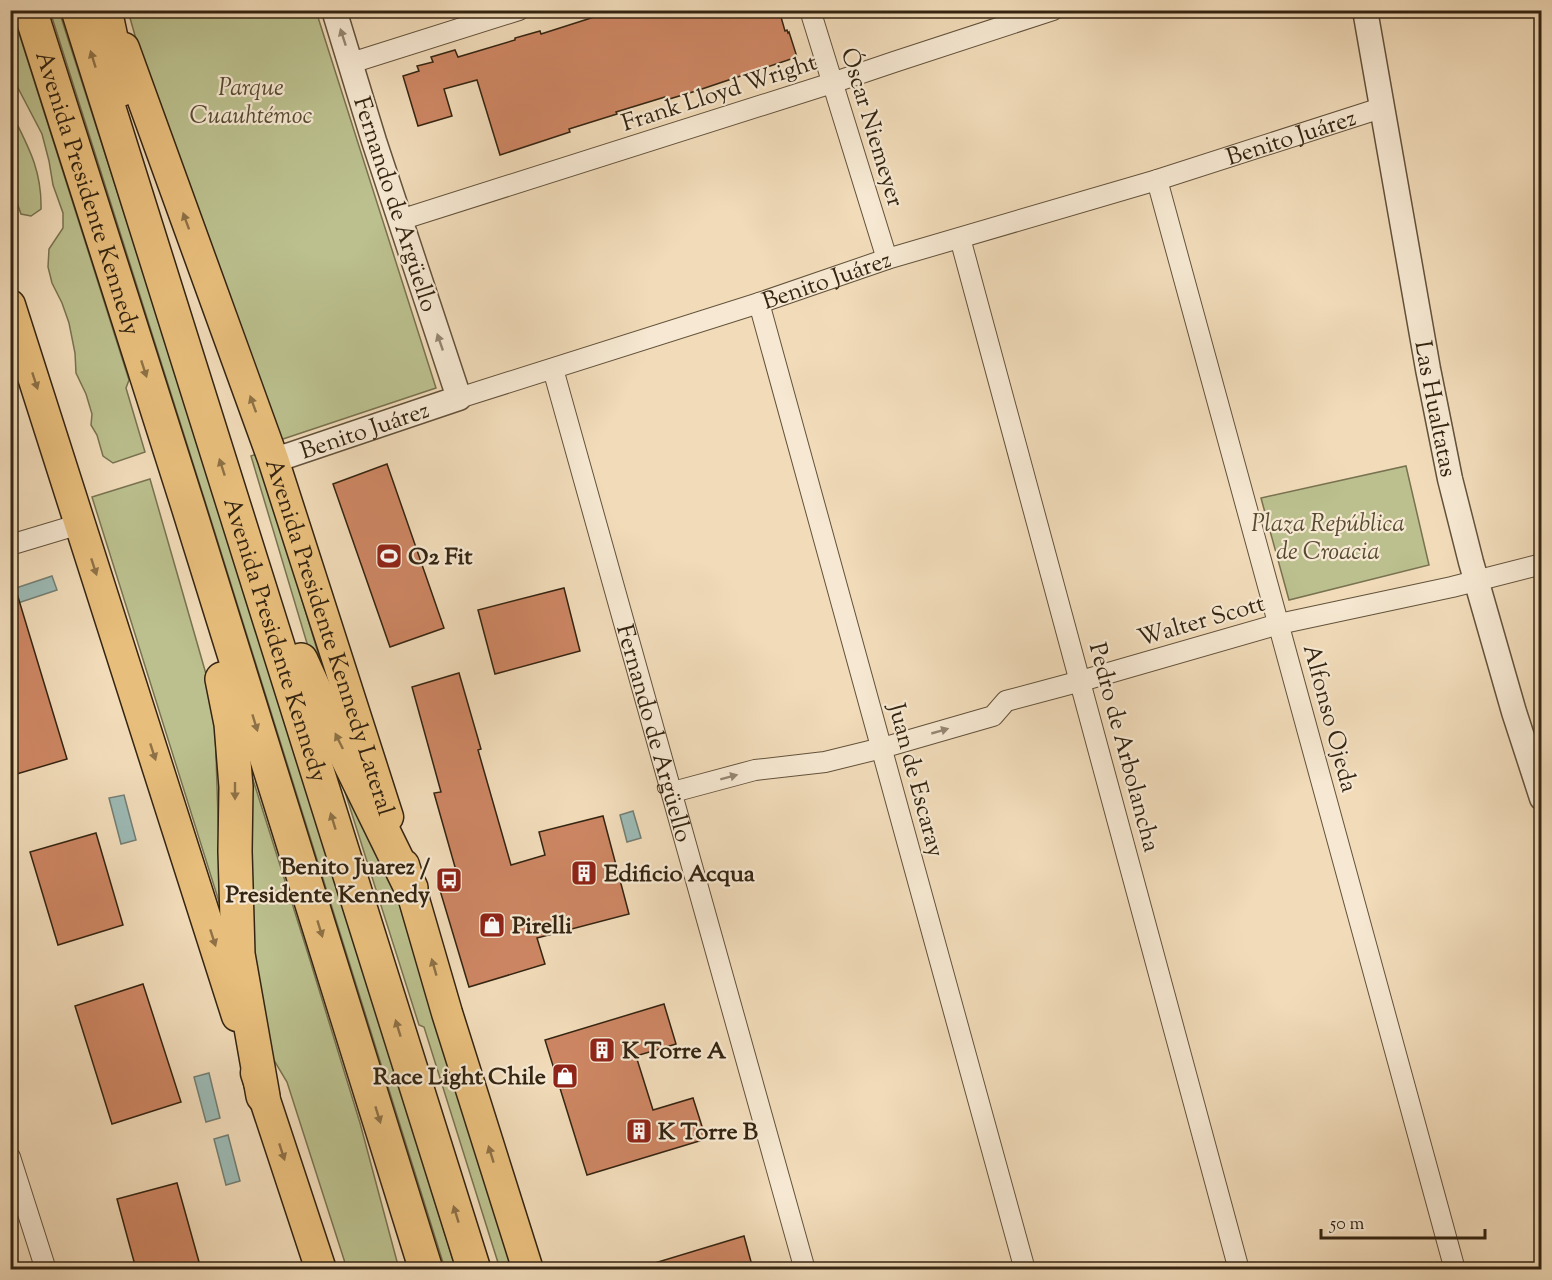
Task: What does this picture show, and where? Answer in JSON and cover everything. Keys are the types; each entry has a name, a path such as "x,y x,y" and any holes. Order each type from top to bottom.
{"highway":[{"name":"Avenida Presidente Kennedy","path":"30,10 188,506 426,1269"},
{"name":"Avenida Presidente Kennedy","path":"78,10 474,1269"},
{"path":"105,10 167,296"},
{"path":"188,506 231,724 236,786 238,954 263,1096"},
{"path":"240,522 322,706 411,888"}],"main road":[{"name":"Avenida Presidente Kennedy Lateral","path":"110,10 273,459 411,888 447,1013 528,1269"},
{"path":"10,305 17,350 80,524 263,1096 321,1269"}],"street":[{"name":"Fernando de Argüello","path":"334,10 374,141 459,398"},
{"path":"351,63 519,10"},
{"name":"Óscar Niemeyer","path":"810,10 887,259"},
{"name":"Frank Lloyd Wright","path":"400,220 832,83 1053,10"},
{"name":"Las Hualtatas","path":"1365,10 1438,424 1450,479 1514,712 1542,798"},
{"name":"Benito Juárez","path":"273,459 759,303 887,259 1157,180 1382,108"},
{"name":"Alfonso Ojeda","path":"1157,180 1455,1269"},
{"name":"Pedro de Arbolancha","path":"960,237 1239,1269"},
{"name":"Juan de Escaray","path":"759,303 1025,1269"},
{"name":"Fernando de Argüello","path":"553,369 805,1269"},
{"path":"10,545 80,524"},
{"name":"Walter Scott","path":"673,792 755,770 825,762 882,748 993,716 1006,700 1278,624 1542,564"},
{"path":"10,1157 46,1269"}],"green space":[{"path":"10,11 12,11 129,380 126,388 145,452 113,463 103,456 97,435 91,425 92,414 76,373 69,323 52,283 48,267 49,249 63,228 63,213 53,185 42,134 18,88 12,70"},
{"path":"50,11 59,11 165,340 456,1269 445,1269"},
{"name":"Parque Cuauhtémoc","path":"128,11 316,11 436,388 274,442 142,60"},
{"path":"11,112 33,159 39,182 41,209 31,216 21,214 11,186"},
{"path":"260,453 344,739 312,660 251,456"},
{"name":"Plaza República de Croacia","path":"1406,466 1429,565 1289,600 1261,498"},
{"path":"150,479 206,674 215,725 221,908 92,497"},
{"path":"243,748 360,1123 399,1269 347,1269 287,1082 272,1057 251,972"},
{"path":"345,783 390,874 511,1266 500,1269 424,1027 419,1025 344,789"}],"water":[{"path":"52,576 57,590 12,605 10,590"},
{"path":"124,795 136,840 121,844 109,798"},
{"path":"633,811 641,838 627,842 620,815"},
{"path":"209,1073 220,1118 206,1122 194,1077"},
{"path":"228,1135 240,1181 226,1185 214,1139"}],"building":[{"path":"616,10 779,10 785,31 789,32 797,57 696,91 666,100 665,97 616,112 617,114 569,129 570,132 500,155 477,80 444,89 452,116 418,126 403,76 419,71 417,66 433,62 431,57 455,50 458,57 515,40 515,38 540,31 541,34"},
{"name":"O2 Fit","path":"387,464 444,628 390,647 333,484"},
{"path":"15,587 67,759 10,776 10,588"},
{"path":"564,588 580,651 495,674 478,610"},
{"path":"459,673 511,865 545,855 539,832 603,816 629,914 537,938 545,964 469,987 439,887 459,881 434,793 441,792 412,687"},
{"path":"96,833 123,925 58,945 30,852"},
{"path":"143,984 181,1102 112,1124 75,1006"},
{"path":"664,1004 676,1044 636,1056 653,1110 693,1098 706,1139 587,1175 545,1040"},
{"path":"177,1183 201,1269 136,1269 117,1199"},
{"path":"744,1236 753,1269 648,1269 648,1265"}],"place":[{"name":"O2 Fit","path":"389,556"},
{"name":"Edificio Acqua","path":"584,873"},
{"name":"Benito Juarez / Presidente Kennedy","path":"449,880"},
{"name":"Pirelli","path":"492,925"},
{"name":"K Torre A","path":"602,1050"},
{"name":"Race Light Chile","path":"565,1076"},
{"name":"K Torre B","path":"639,1131"}]}
